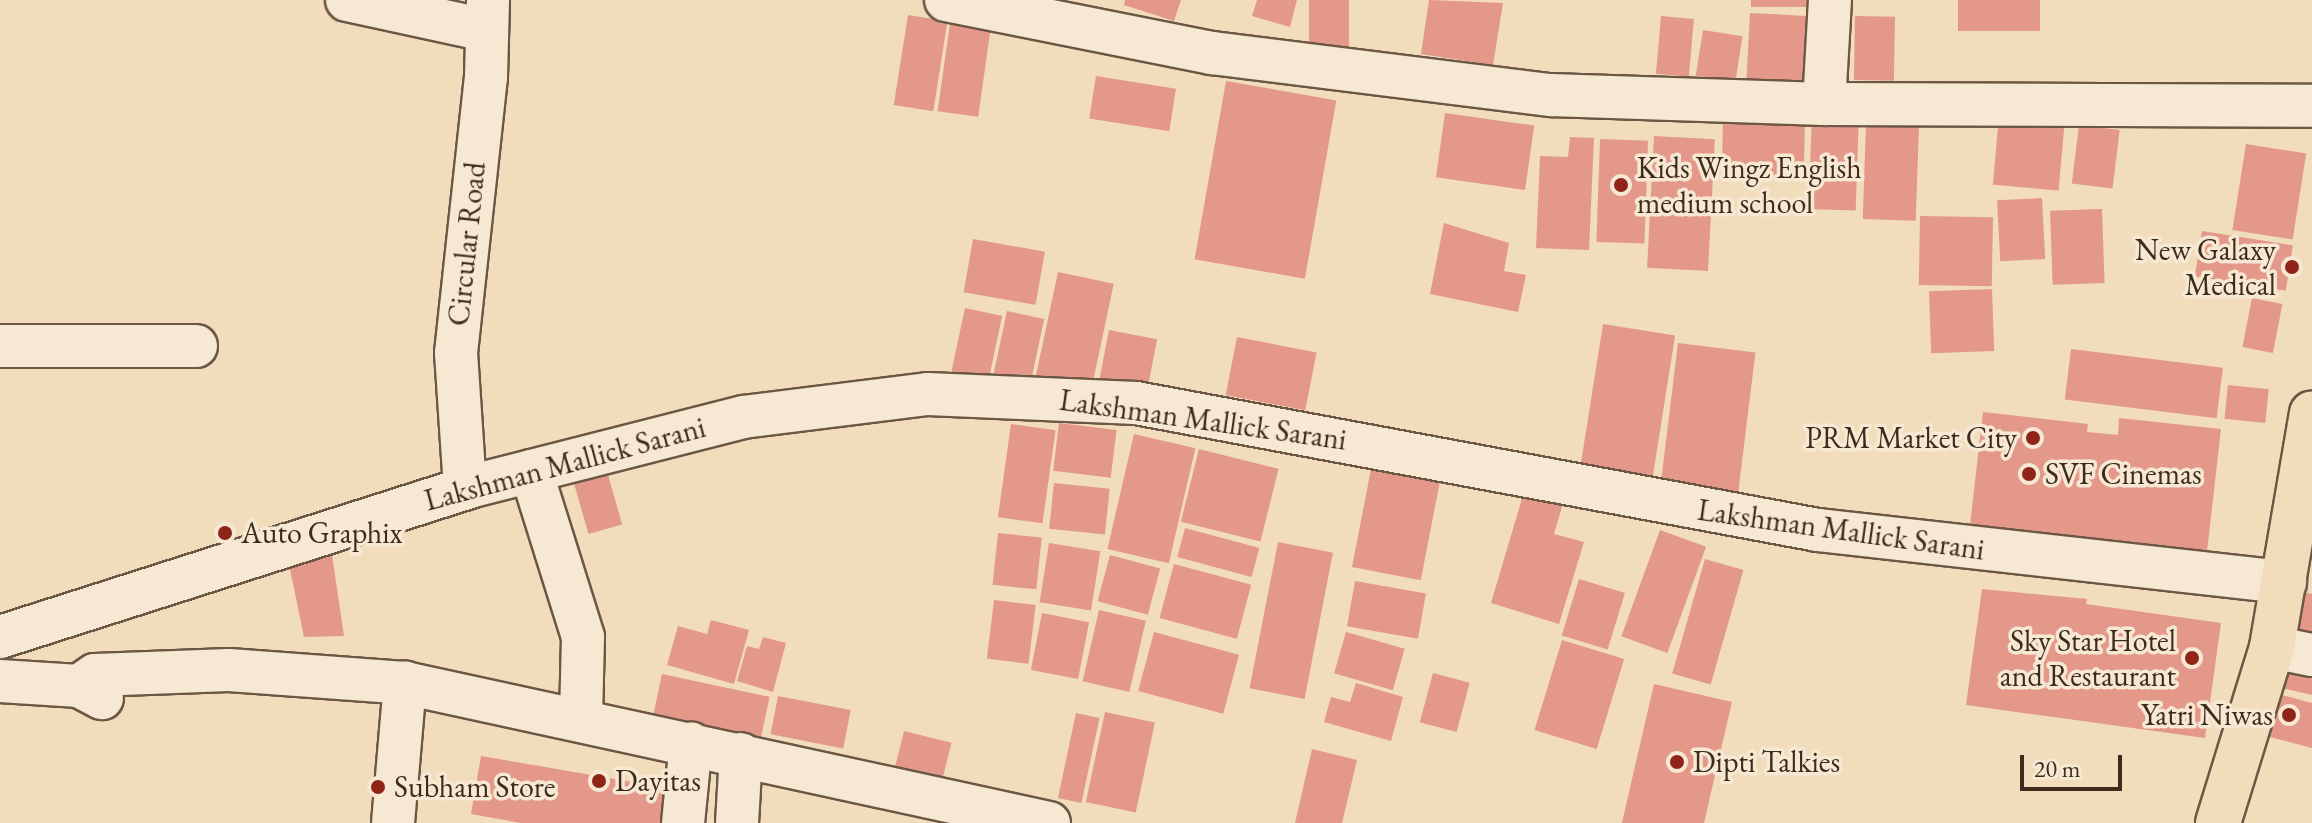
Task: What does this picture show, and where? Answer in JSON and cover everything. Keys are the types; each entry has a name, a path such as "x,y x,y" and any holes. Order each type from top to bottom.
{"main road":[{"path":"2218,823 2292,651 2285,582 2307,478 2312,413"}],"street":[{"path":"347,0 487,15"},
{"path":"946,0 1075,13 1212,53 1550,95 1824,104 2312,106"},
{"path":"1824,104 1830,0"},
{"name":"Circular Road","path":"465,488 456,353 487,15"},
{"path":"0,346 196,346"},
{"name":"Lakshman Mallick Sarani","path":"0,637 465,488 808,406 900,396 1014,394 1136,403 1298,429 1605,494 1818,530 2285,582"},
{"path":"531,471 583,637 581,719"},
{"path":"0,681 79,686 95,675 229,670 581,719 690,751"},
{"path":"404,692 1049,823"},
{"path":"393,823 404,692"},
{"path":"683,823 690,751"},
{"path":"737,823 740,762"},
{"path":"740,762 970,823"}],"building":[{"path":"1125,0 1181,0 1174,21 1124,5"},
{"path":"1257,0 1297,0 1290,27 1252,16"},
{"path":"1309,0 1349,0 1349,49 1309,49"},
{"path":"1429,0 1503,3 1493,65 1421,54"},
{"path":"1751,0 1819,0 1819,7 1751,7"},
{"path":"1958,0 2040,0 2040,31 1958,31"},
{"path":"1750,13 1817,17 1813,83 1746,80"},
{"path":"908,15 948,21 933,111 894,105"},
{"path":"1661,16 1694,19 1689,77 1656,74"},
{"path":"1855,16 1895,17 1894,81 1854,80"},
{"path":"950,23 991,29 978,117 938,111"},
{"path":"1703,30 1743,36 1735,82 1696,75"},
{"path":"1096,76 1176,89 1169,131 1089,118"},
{"path":"1226,81 1336,100 1305,279 1195,259"},
{"path":"1445,113 1534,126 1525,190 1436,177"},
{"path":"1723,113 1805,114 1804,176 1722,175"},
{"path":"1812,113 1859,115 1856,211 1809,209"},
{"path":"1999,115 2065,121 2059,190 1993,185"},
{"path":"1866,125 1919,127 1916,221 1863,219"},
{"path":"2079,125 2120,130 2113,189 2072,184"},
{"path":"1654,136 1715,139 1708,271 1647,268"},
{"path":"1570,137 1594,138 1589,250 1536,248 1540,156 1568,157"},
{"path":"1600,139 1648,141 1644,244 1596,242"},
{"path":"2246,144 2306,154 2293,239 2232,230"},
{"path":"2042,198 2045,259 2000,261 1997,200"},
{"path":"2102,209 2105,283 2053,285 2050,211"},
{"path":"1920,216 1993,217 1992,286 1919,285"},
{"path":"1444,223 1509,243 1504,271 1526,275 1518,312 1430,294"},
{"path":"2202,231 2293,245 2286,291 2195,276"},
{"path":"973,239 1045,252 1036,305 964,292"},
{"path":"1058,272 1114,284 1091,392 1035,381"},
{"path":"1992,289 1994,351 1931,353 1929,291"},
{"path":"2252,298 2282,304 2273,353 2242,347"},
{"path":"965,308 1002,316 988,380 951,373"},
{"path":"1007,311 1044,319 1031,382 994,374"},
{"path":"1603,324 1675,335 1653,478 1580,466"},
{"path":"1109,330 1157,339 1146,398 1098,389"},
{"path":"1237,337 1317,352 1305,410 1226,395"},
{"path":"1678,343 1755,353 1738,491 1661,482"},
{"path":"2071,349 2223,368 2217,418 2065,400"},
{"path":"2228,385 2269,389 2265,423 2224,419"},
{"path":"1983,412 2088,424 2087,432 2118,435 2119,418 2221,429 2207,552 1970,525"},
{"path":"1059,423 1117,430 1111,478 1053,471"},
{"path":"1011,424 1056,430 1042,523 998,517"},
{"path":"1134,434 1195,448 1169,563 1107,549"},
{"path":"1199,449 1279,469 1260,542 1181,522"},
{"path":"1373,459 1442,472 1421,580 1352,567"},
{"path":"604,461 622,524 589,534 570,471"},
{"path":"1054,483 1110,489 1105,535 1049,529"},
{"path":"1526,485 1565,497 1554,534 1584,542 1559,624 1491,603"},
{"path":"1185,528 1259,548 1252,577 1177,557"},
{"path":"1660,530 1706,547 1667,653 1621,636"},
{"path":"998,533 1042,538 1036,589 993,585"},
{"path":"1278,542 1333,553 1305,699 1250,688"},
{"path":"1049,543 1100,551 1091,610 1040,602"},
{"path":"332,555 344,636 304,637 290,569"},
{"path":"1110,555 1160,568 1148,615 1098,601"},
{"path":"1705,559 1743,570 1711,684 1672,673"},
{"path":"1174,564 1251,585 1237,639 1160,618"},
{"path":"1579,579 1625,593 1608,649 1562,635"},
{"path":"1355,581 1426,594 1418,639 1347,626"},
{"path":"1982,589 2087,599 2086,604 2221,623 2205,738 1966,705"},
{"path":"2299,591 2312,594 2312,695 2277,687"},
{"path":"994,600 1036,605 1028,664 987,659"},
{"path":"1099,610 1146,621 1129,692 1083,681"},
{"path":"1042,613 1089,622 1078,679 1031,670"},
{"path":"711,620 749,630 734,684 667,665 678,626 707,634"},
{"path":"1154,632 1239,655 1223,714 1138,691"},
{"path":"1346,632 1405,649 1393,690 1334,673"},
{"path":"763,637 786,643 773,692 737,681 747,646 759,649"},
{"path":"1562,640 1624,659 1597,749 1535,730"},
{"path":"1433,673 1470,683 1457,732 1420,722"},
{"path":"662,674 770,697 759,746 652,723"},
{"path":"1356,683 1403,697 1391,741 1324,722 1331,697 1350,702"},
{"name":"Dipti Talkies","path":"1654,684 1732,702 1704,823 1622,823"},
{"path":"2278,694 2312,703 2312,748 2266,736"},
{"path":"778,696 851,710 843,748 771,734"},
{"path":"1105,712 1155,723 1136,813 1086,802"},
{"path":"1076,713 1099,718 1081,803 1058,798"},
{"path":"904,731 952,743 943,779 895,767"},
{"path":"1312,749 1357,760 1342,823 1295,823"},
{"path":"481,756 679,790 673,823 521,823 471,814"}],"place":[{"name":"Kids Wingz English medium school","path":"1621,185"},
{"name":"New Galaxy Medical","path":"2292,267"},
{"name":"PRM Market City","path":"2033,438"},
{"name":"SVF Cinemas","path":"2029,474"},
{"name":"Auto Graphix","path":"225,533"},
{"name":"Sky Star Hotel and Restaurant","path":"2192,658"},
{"name":"Yatri Niwas","path":"2289,715"},
{"name":"Dipti Talkies","path":"1677,762"},
{"name":"Dayitas","path":"599,781"},
{"name":"Subham Store","path":"378,787"}]}
